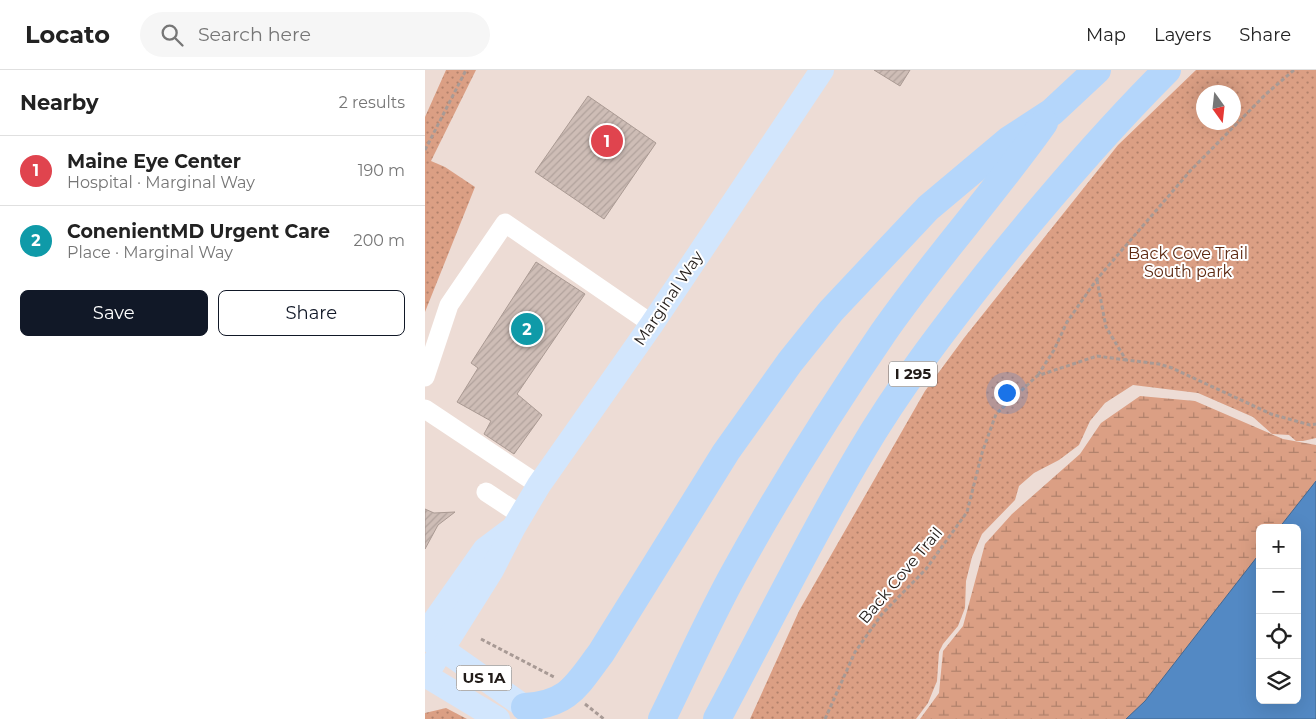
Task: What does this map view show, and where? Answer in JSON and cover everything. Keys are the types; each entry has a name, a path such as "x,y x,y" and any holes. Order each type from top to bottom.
{"highway":[{"name":"I 295","path":"662,719 731,579 771,508 884,332 940,256 1018,159 1052,112 1097,70"},
{"name":"I 295","path":"717,719 801,557 862,450 936,342 1040,208 1091,150 1167,70"},
{"path":"535,713 571,691 601,654 726,452 790,362 831,310 928,208 1009,140 1052,112"},
{"path":"728,719 748,662"}],"main road":[{"name":"Marginal Way","path":"425,676 431,640 485,549 518,521 539,485 651,324 822,70"},
{"name":"US 1A","path":"431,640 535,713"},
{"name":"US 1A","path":"425,676 498,719"}],"lane":[{"path":"425,377 449,305 505,224 651,324"},
{"path":"425,409 539,485"},
{"path":"486,492 518,521"}],"path":[{"path":"425,150 466,70"},
{"path":"1037,376 1054,350 1067,322 1097,279 1191,170 1266,94 1294,70"},
{"path":"1097,279 1106,327 1126,360"},
{"name":"Back Cove Trail","path":"825,719 855,652 881,614 926,569 967,512 982,452 996,414 1037,376 1097,356 1159,364 1172,368 1271,414 1310,425 1316,424"},
{"path":"481,639 555,677"},
{"path":"583,702 604,719"}],"green space":[{"path":"446,70 476,70 431,161 445,167 475,187 425,312 425,117"},
{"name":"Back Cove Trail South park","path":"1196,70 1316,70 1316,438 1296,441 1289,435 1272,434 1253,417 1198,393 1133,385 1105,403 1090,421 1079,445 1059,460 1034,473 1019,486 1015,500 982,534 972,557 966,581 965,608 958,626 939,652 937,681 928,703 916,719 750,719 799,611 925,391 964,338 1118,145"},
{"path":"1140,396 1195,401 1283,439 1316,445 1316,719 920,719 939,693 943,651 963,626 985,544 1012,514 1080,454 1101,423"},
{"path":"446,708 467,719 425,719 425,713"}],"water":[{"path":"1316,481 1316,719 1126,719 1145,701 1256,558 1256,704 1301,704 1301,524 1282,524"}],"building":[{"path":"874,70 910,70 900,86"},
{"path":"588,96 656,143 604,219 535,172"},
{"path":"536,262 585,294 517,394 542,415 514,454 484,434 491,421 457,402 478,368 471,363"},
{"path":"425,509 434,513 455,512 438,525 425,549"}],"place":[{"name":"Maine Eye Center","path":"607,141"},
{"name":"ConenientMD Urgent Care","path":"527,329"}]}
